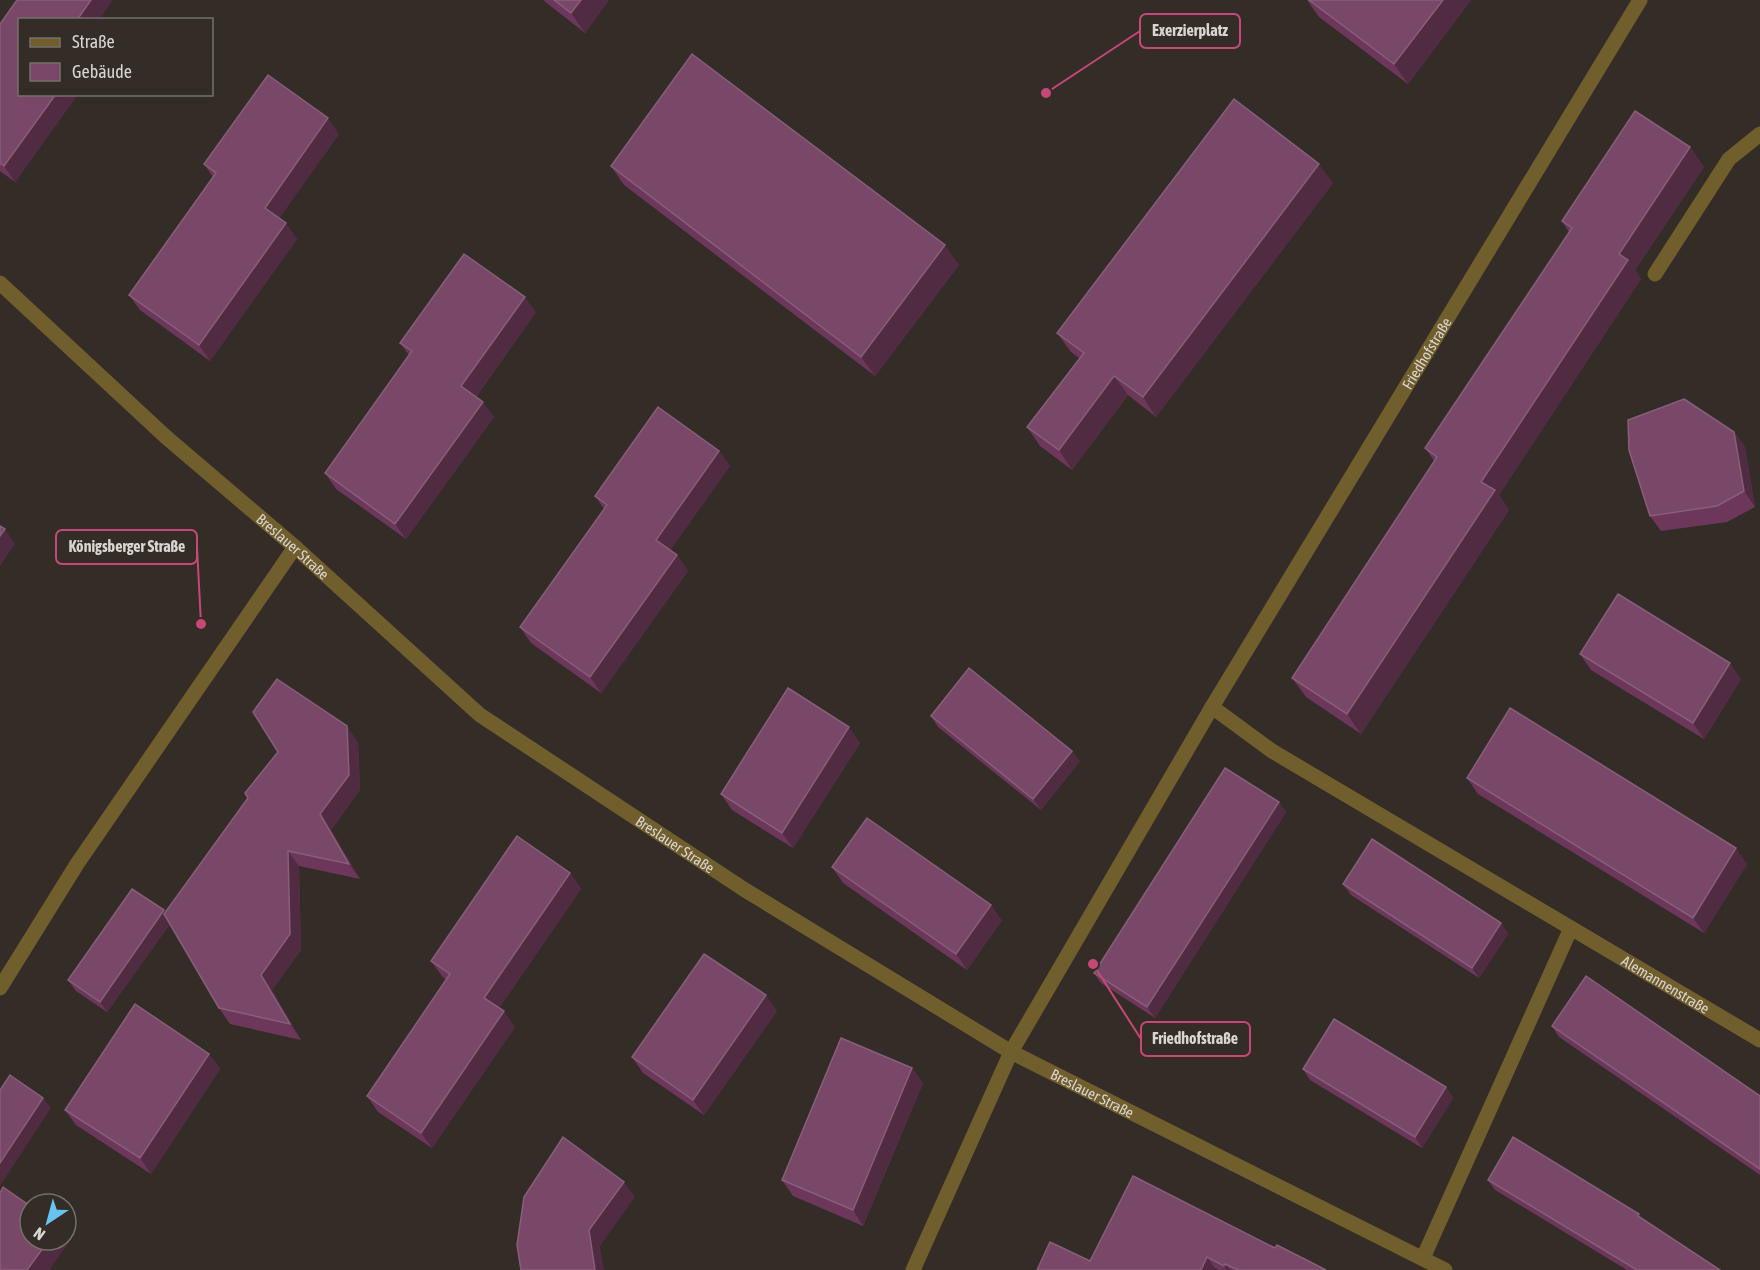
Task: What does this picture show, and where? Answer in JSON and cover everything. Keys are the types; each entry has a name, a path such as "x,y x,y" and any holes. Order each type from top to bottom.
{"street":[{"name":"Friedhofstraße","path":"913,1270 1011,1052 1212,707 1640,0"},
{"path":"1654,274 1729,159 1760,134"},
{"name":"Breslauer Straße","path":"0,283 166,437 295,547 480,716 745,890 1011,1052 1445,1270"},
{"path":"0,988 77,864 295,547"},
{"path":"1212,707 1272,751 1571,928 1423,1258"},
{"name":"Alemannenstraße","path":"1571,928 1760,1040"}],"building":[{"path":"17,0 91,0 78,18 18,18 18,96 55,96 4,166 0,163 0,24"},
{"path":"554,0 581,0 571,13"},
{"path":"1309,0 1443,0 1394,64"},
{"path":"692,54 945,245 861,357 611,166"},
{"path":"268,75 328,118 265,208 286,223 199,345 129,295 216,173 204,164"},
{"path":"1234,99 1319,164 1143,397 1114,376 1059,450 1027,427 1084,353 1057,333"},
{"path":"1635,111 1690,147 1619,254 1628,260 1481,482 1495,490 1347,714 1292,678 1437,457 1425,448 1572,228 1562,221"},
{"path":"464,254 525,297 461,386 483,402 395,524 325,473 412,351 400,343"},
{"path":"1684,399 1734,432 1744,491 1717,506 1650,516 1629,450 1628,420"},
{"path":"658,407 719,451 656,540 677,555 590,677 520,627 607,505 595,496"},
{"path":"0,526 5,529 0,536"},
{"path":"1618,594 1730,663 1693,723 1580,654"},
{"path":"969,668 1072,751 1033,799 931,716"},
{"path":"277,679 347,726 349,775 320,814 349,864 288,851 290,934 261,975 290,1024 219,1008 164,914 248,798 245,793 278,752 253,712"},
{"path":"788,688 849,727 782,833 721,794"},
{"path":"1510,708 1736,848 1693,918 1467,778"},
{"path":"1225,768 1279,802 1147,1007 1094,973"},
{"path":"867,818 991,905 956,954 832,867"},
{"path":"517,836 570,873 484,998 504,1011 421,1133 367,1096 450,974 431,961"},
{"path":"1372,839 1501,923 1472,968 1343,884"},
{"path":"132,889 164,910 100,1002 68,980"},
{"path":"704,954 766,995 693,1100 632,1057"},
{"path":"1586,976 1760,1096 1760,1169 1552,1026"},
{"path":"135,1004 209,1054 140,1158 65,1110"},
{"path":"1334,1019 1446,1087 1415,1137 1303,1069"},
{"path":"841,1038 912,1068 853,1210 782,1180"},
{"path":"10,1075 43,1098 0,1163 0,1090"},
{"path":"563,1137 624,1182 589,1230 595,1270 521,1270 517,1245 524,1197"},
{"path":"1513,1137 1639,1214 1638,1216 1720,1270 1637,1270 1488,1180"},
{"path":"1133,1176 1275,1248 1277,1245 1326,1270 1238,1270 1207,1257 1201,1270 1037,1270 1050,1242 1090,1261"},
{"path":"3,1187 18,1198 18,1252 40,1252 27,1270 0,1270 0,1193"}],"place":[{"name":"Exerzierplatz","path":"1046,93"},
{"name":"Königsberger Straße","path":"201,624"},
{"name":"Friedhofstraße","path":"1093,964"}]}
